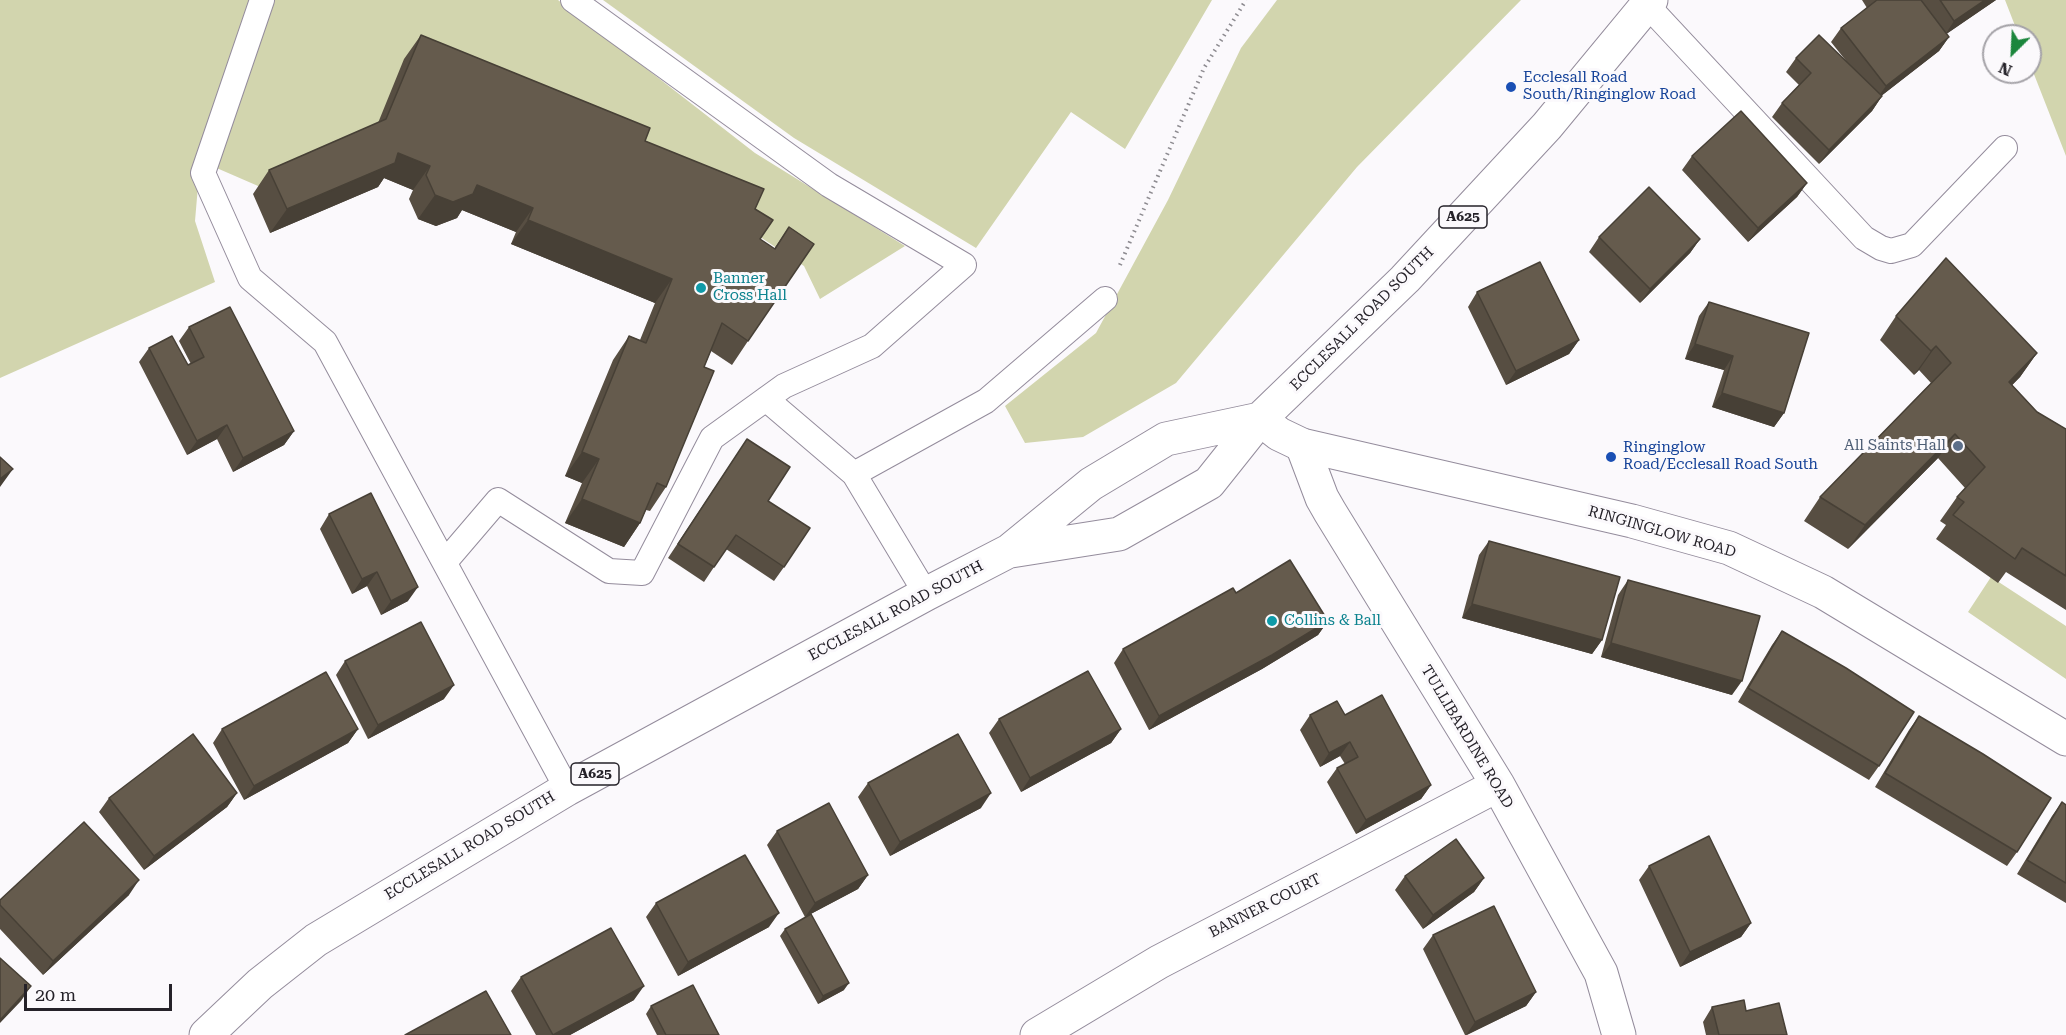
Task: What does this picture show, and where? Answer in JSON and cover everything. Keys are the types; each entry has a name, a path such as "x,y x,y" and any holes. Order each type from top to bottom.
{"main road":[{"name":"ECCLESALL ROAD SOUTH","path":"1009,551 1119,534 1209,483 1260,419 1405,279 1547,126 1649,2"},
{"name":"ECCLESALL ROAD SOUTH","path":"206,1035 260,984 316,940 567,789 1009,551 1091,484 1166,439 1260,419"},
{"name":"RINGINGLOW ROAD","path":"1260,419 1279,434 1302,446 1632,521 1729,548 1823,592 2066,739"},
{"name":"TULLIBARDINE ROAD","path":"1302,446 1322,498 1498,785 1601,973 1619,1035"},
{"name":"BANNER COURT","path":"1037,1035 1159,962 1498,785"}],"lane":[{"path":"262,0 203,173 250,278 325,342 567,789"},
{"path":"445,562 498,500 609,571 642,573 712,438 784,386 872,346 964,265 829,185 573,0"},
{"path":"1649,2 1864,238 1881,248 1891,251 1912,245 2006,148"},
{"path":"854,474 986,401 1105,299"},
{"path":"766,399 854,474 926,594"}],"path":[{"path":"1105,299 1204,68 1246,0"}],"green space":[{"path":"0,0 255,0 202,139 195,221 215,282 0,378"},
{"path":"266,0 558,0 755,153 905,246 820,299 804,266 742,225 369,143 265,189 212,166"},
{"path":"603,0 1212,0 1125,149 1071,112 976,248 794,138"},
{"path":"1277,0 1521,0 1357,167 1176,383 1083,437 1025,443 1005,406 1096,333 1168,200 1241,48"},
{"path":"2005,0 2066,0 2066,156 2038,84 2042,84 2042,24 2014,24"},
{"path":"1991,577 2066,626 2066,679 1968,612"}],"building":[{"path":"1877,0 1921,0 1949,37 1886,86 1841,28"},
{"path":"1940,0 1985,0 1954,21"},
{"name":"Banner Cross Hall","path":"421,35 650,128 645,141 764,189 755,209 773,220 760,239 775,249 789,227 814,244 748,341 722,323 704,367 714,371 666,487 657,483 640,523 582,499 599,459 582,452 629,336 646,343 672,279 528,220 533,208 477,185 473,194 453,202 435,195 426,175 430,166 398,153 395,163 287,209 269,170 386,119"},
{"path":"1819,35 1882,96 1829,150 1782,103 1811,73 1796,58"},
{"path":"1741,111 1807,183 1758,228 1692,156"},
{"path":"1649,187 1700,239 1650,289 1599,237"},
{"name":"All Saints Hall","path":"1946,258 2037,353 2009,382 2037,412 2066,429 2066,576 2022,548 2015,559 1953,515 1964,502 1957,497 1985,467 1955,434 1865,525 1820,497 1951,363 1936,346 1931,351 1896,316"},
{"path":"1540,262 1579,340 1516,371 1477,292"},
{"path":"1709,302 1809,333 1784,413 1722,393 1733,356 1695,344"},
{"path":"230,307 294,431 243,458 227,425 197,441 149,348 172,336 188,365 204,357 189,327"},
{"path":"747,439 790,467 768,501 810,528 784,567 736,535 714,567 678,544"},
{"path":"0,457 13,469 0,479"},
{"path":"371,493 418,587 391,601 377,572 362,579 329,514"},
{"path":"1489,541 1620,577 1602,640 1472,604"},
{"path":"1290,560 1328,621 1272,655 1159,716 1123,649 1233,588 1236,593"},
{"path":"1628,580 1760,616 1742,681 1611,643"},
{"path":"421,622 454,685 378,725 345,661"},
{"path":"1782,631 1846,668 1914,712 1879,766 1748,688"},
{"path":"1088,671 1121,729 1030,778 999,719"},
{"path":"326,672 358,729 254,786 222,729"},
{"path":"1382,695 1431,785 1366,820 1337,768 1358,757 1350,742 1329,753 1310,715 1337,701 1345,715"},
{"path":"1919,716 2051,798 2017,852 1885,773"},
{"path":"193,734 237,793 154,856 109,798"},
{"path":"958,734 991,793 900,842 868,783"},
{"path":"2062,802 2066,805 2066,883 2027,860"},
{"path":"829,803 868,875 815,903 777,831"},
{"path":"84,822 139,880 53,961 0,905 0,900"},
{"path":"1709,836 1751,923 1690,952 1649,866"},
{"path":"1456,839 1484,878 1433,915 1405,876"},
{"path":"745,855 779,913 688,962 656,903"},
{"path":"1494,906 1536,992 1475,1022 1433,935"},
{"path":"811,914 849,983 823,996 785,929"},
{"path":"611,928 644,986 553,1035 521,977"},
{"path":"0,958 31,986 0,1020"},
{"path":"693,985 719,1035 666,1035 651,1006"},
{"path":"486,991 511,1035 405,1035"},
{"path":"1744,1000 1746,1011 1779,1003 1787,1035 1719,1035 1712,1007"}],"place":[{"name":"Ecclesall Road South/Ringinglow Road","path":"1511,87"},
{"name":"Banner Cross Hall","path":"701,288"},
{"name":"All Saints Hall","path":"1958,446"},
{"name":"Ringinglow Road/Ecclesall Road South","path":"1611,457"},
{"name":"Collins & Ball","path":"1272,621"}]}
